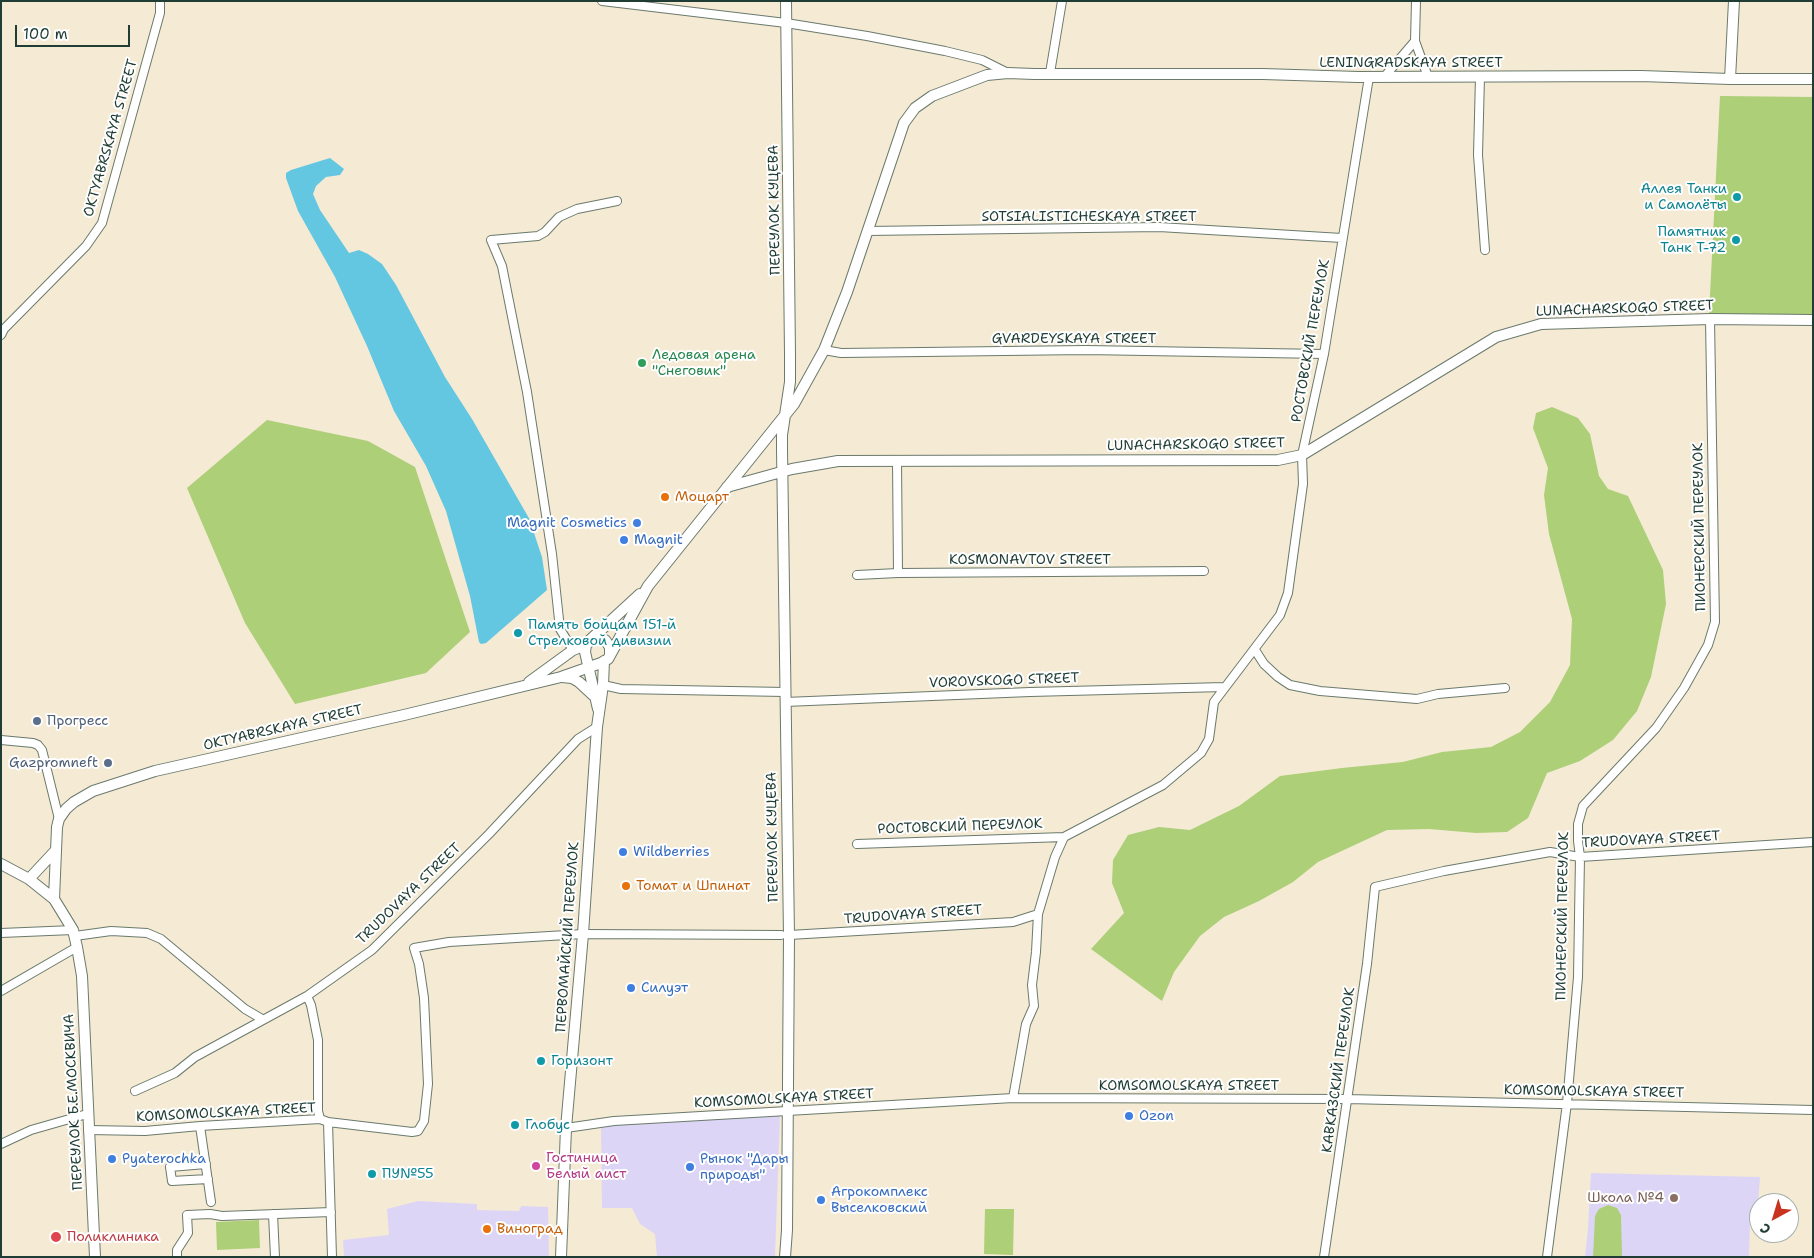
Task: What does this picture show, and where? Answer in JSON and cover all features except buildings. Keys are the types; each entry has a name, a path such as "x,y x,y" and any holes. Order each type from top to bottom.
{"street":[{"name":"OKTYABRSKAYA STREET","path":"1,335 4,329 86,246 102,224 160,14 160,1"},
{"name":"LENINGRADSKAYA STREET","path":"602,1 867,36 982,60 1008,72"},
{"name":"ПЕРЕУЛОК КУЦЕВА","path":"785,1257 788,1230 782,442 790,382 786,1"},
{"path":"1050,73 1062,1"},
{"path":"1416,1 1415,41 1428,76"},
{"path":"1730,79 1734,1"},
{"path":"1385,76 1415,41"},
{"name":"LENINGRADSKAYA STREET","path":"867,231 904,123 915,108 932,96 986,75 1008,72 1369,77 1641,76 1813,79"},
{"name":"РОСТОВСКИЙ ПЕРЕУЛОК","path":"857,844 1064,837 1163,785 1201,753 1209,739 1214,702 1280,615 1288,593 1302,484 1302,456 1324,354 1369,77"},
{"path":"1480,77 1478,155 1485,250"},
{"path":"573,650 560,629 552,554 526,383 502,266 491,240 538,236 545,232 559,217 577,209 617,201"},
{"name":"SOTSIALISTICHESKAYA STREET","path":"867,231 1160,227 1342,238"},
{"path":"784,417 794,404 824,350 847,292 867,231"},
{"name":"LUNACHARSKOGO STREET","path":"727,487 783,472 838,461 1278,460 1302,456 1496,337 1542,324 1710,319 1813,320"},
{"name":"ПИОНЕРСКИЙ ПЕРЕУЛОК","path":"1548,1257 1578,977 1580,857 1578,824 1583,806 1656,728 1684,688 1708,645 1715,622 1710,319"},
{"name":"GVARDEYSKAYA STREET","path":"824,350 841,353 1086,350 1324,354"},
{"name":"ПЕРВОМАЙСКИЙ ПЕРЕУЛОК","path":"598,710 594,696 600,661 648,586 784,417"},
{"path":"897,460 898,573"},
{"name":"KOSMONAVTOV STREET","path":"857,575 898,573 1204,572"},
{"name":"ПЕРВОМАЙСКИЙ ПЕРЕУЛОК","path":"561,1257 566,1128 583,934 598,710 603,685 600,661 587,647 610,620 648,586"},
{"path":"587,647 596,638 605,640 610,646 600,661"},
{"name":"OKTYABRSKAYA STREET","path":"524,686 573,650 587,647"},
{"path":"1255,650 1264,664 1290,685 1320,690 1417,699 1438,694 1505,688"},
{"name":"OKTYABRSKAYA STREET","path":"59,819 66,809 93,791 155,771 561,677 600,661"},
{"path":"561,677 572,678 579,682 594,696"},
{"name":"VOROVSKOGO STREET","path":"603,685 621,689 785,697 1224,687"},
{"name":"TRUDOVAYA STREET","path":"135,1091 175,1073 195,1057 307,996 372,950 489,834 578,739 597,727"},
{"path":"1,740 38,745 42,750 59,819 54,899"},
{"path":"1012,1098 1026,1024 1034,1006 1032,984 1038,914 1055,857 1064,837"},
{"name":"TRUDOVAYA STREET","path":"1375,887 1444,871 1550,852 1580,857 1813,842"},
{"path":"29,879 56,850"},
{"path":"1,864 29,879 54,899"},
{"name":"КАВКАЗСКИЙ ПЕРЕУЛОК","path":"1324,1257 1367,964 1375,887"},
{"name":"ПЕРЕУЛОК Б.Е.МОСКВИЧА","path":"54,899 74,933 82,976 94,1257"},
{"name":"TRUDOVAYA STREET","path":"414,948 449,942 583,934 785,935 1013,922 1038,914"},
{"path":"1,933 111,931 147,933 161,939 245,1009 262,1019"},
{"path":"1,991 78,947"},
{"name":"KOMSOMOLSKAYA STREET","path":"88,1130 145,1131 320,1119 328,1122 412,1132 418,1131 424,1121 428,1084 424,998 419,964 414,948"},
{"path":"307,996 311,1005 318,1040 318,1111 320,1119"},
{"name":"KOMSOMOLSKAYA STREET","path":"566,1128 614,1121 1012,1098 1347,1099 1813,1110"},
{"path":"1,1144 32,1130 87,1114"},
{"path":"328,1122 332,1257"},
{"path":"200,1126 212,1202"},
{"path":"206,1164 170,1166 172,1181 208,1179"},
{"path":"177,1257 177,1250 188,1233 187,1215 331,1212"},
{"path":"273,1214 275,1257"}],"shaded area":[{"name":"Рынок \"Дары природы\"","path":"780,1115 775,1257 657,1257 655,1234 640,1224 632,1208 602,1208 601,1126"},
{"name":"Школа №4","path":"1591,1173 1760,1177 1759,1193 1749,1193 1749,1257 1585,1257"},
{"path":"418,1201 477,1204 477,1210 519,1211 521,1206 548,1207 549,1257 344,1257 343,1240 389,1235 387,1209"}],"green space":[{"path":"1720,96 1813,97 1813,316 1709,315"},
{"path":"1552,407 1578,418 1590,434 1599,476 1608,489 1628,496 1663,570 1666,604 1651,677 1637,711 1613,740 1580,761 1547,773 1528,818 1507,832 1476,833 1429,829 1387,830 1318,862 1293,882 1259,901 1224,917 1200,936 1174,972 1162,1001 1091,949 1124,913 1112,883 1113,860 1128,835 1159,827 1190,830 1239,806 1280,776 1403,762 1442,752 1491,747 1520,732 1550,702 1570,665 1572,619 1549,534 1544,495 1548,468 1533,428 1536,413"},
{"path":"267,420 368,441 415,467 470,632 426,673 295,704 245,623 187,488"},
{"path":"1608,1205 1617,1208 1621,1215 1622,1257 1593,1257 1595,1216 1599,1209"},
{"path":"985,1209 1014,1209 1013,1255 984,1254"},
{"path":"259,1220 260,1248 217,1250 216,1222"}],"water":[{"path":"330,158 344,169 340,175 326,177 316,186 313,194 320,210 349,253 359,250 368,254 382,264 396,285 445,377 472,419 530,520 542,557 547,590 486,643 481,644 479,642 470,596 446,511 426,466 394,411 335,277 298,211 286,178 286,173 291,170"}],"place":[{"name":"Аллея Танки и Самолёты","path":"1737,197"},
{"name":"Памятник Танк Т-72","path":"1736,240"},
{"name":"Ледовая арена \"Снеговик\"","path":"642,363"},
{"name":"Моцарт","path":"665,497"},
{"name":"Magnit Cosmetics","path":"637,523"},
{"name":"Magnit","path":"624,540"},
{"name":"Память бойцам 151-й Стрелковой дивизии","path":"518,633"},
{"name":"Прогресс","path":"37,721"},
{"name":"Gazpromneft","path":"108,763"},
{"name":"Wildberries","path":"623,852"},
{"name":"Томат и Шпинат","path":"626,886"},
{"name":"Силуэт","path":"631,988"},
{"name":"Горизонт","path":"541,1061"},
{"name":"Ozon","path":"1129,1116"},
{"name":"Глобус","path":"515,1125"},
{"name":"Pyaterochka","path":"112,1159"},
{"name":"Гостиница Белый аист","path":"536,1166"},
{"name":"Рынок \"Дары природы\"","path":"690,1167"},
{"name":"ПУ№55","path":"372,1174"},
{"name":"Школа №4","path":"1674,1198"},
{"name":"Агрокомплекс Выселковский","path":"821,1200"},
{"name":"Виноград","path":"487,1229"},
{"name":"Поликлиника","path":"56,1237"}]}
